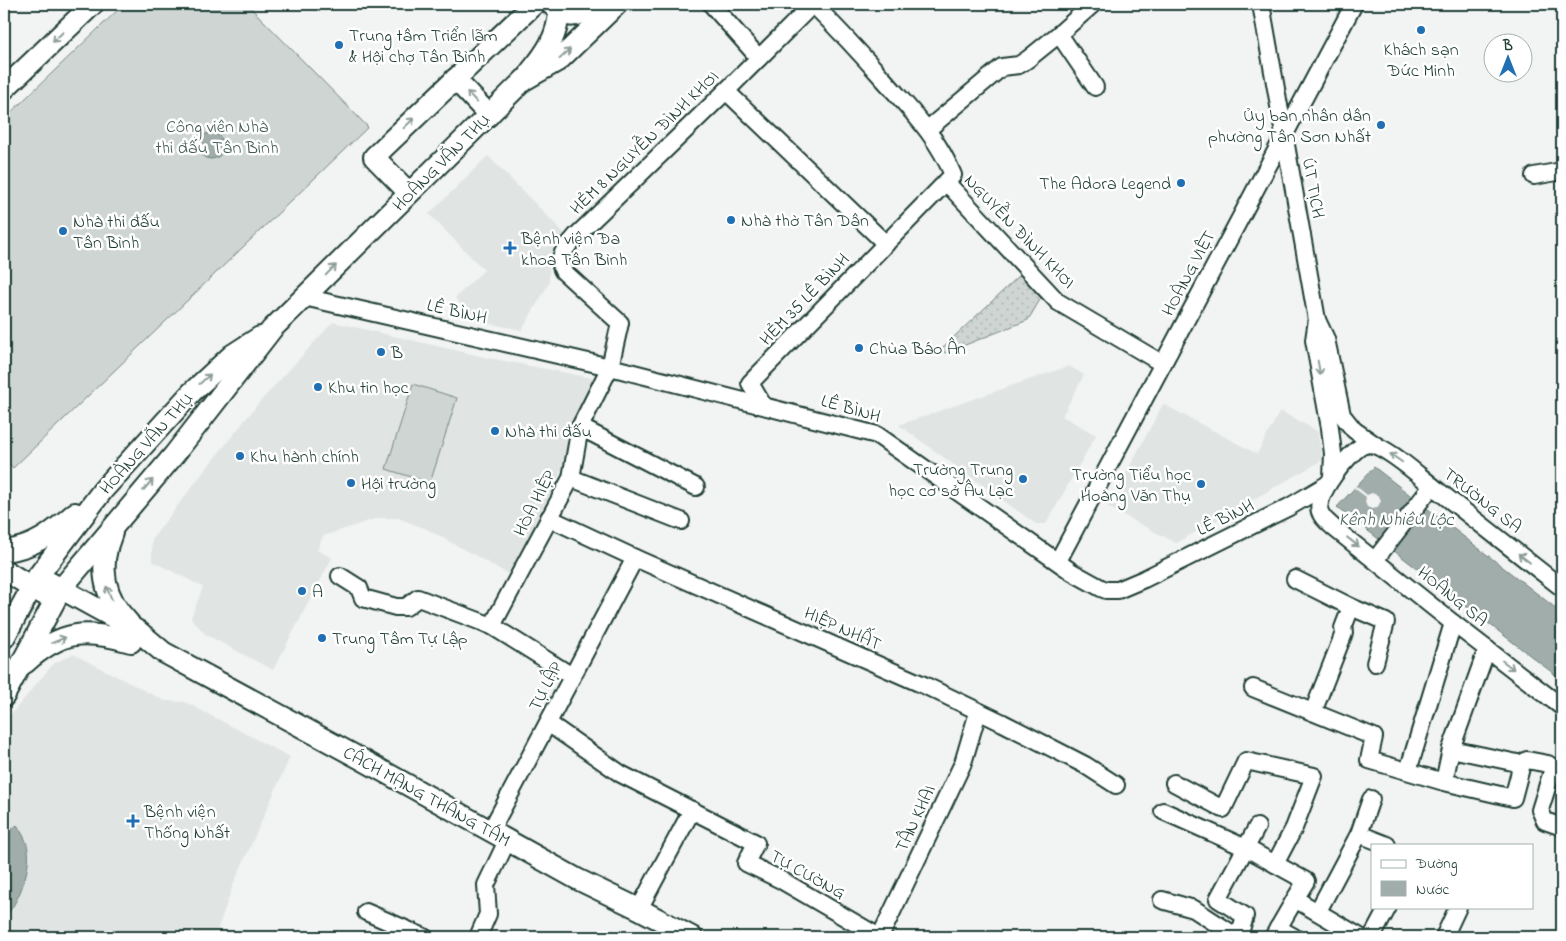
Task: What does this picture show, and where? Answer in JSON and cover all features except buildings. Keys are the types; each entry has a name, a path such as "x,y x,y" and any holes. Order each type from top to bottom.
{"main road":[{"path":"4,89 93,4"},
{"path":"409,193 374,157 534,4"},
{"path":"555,8 567,16 576,16 594,4"},
{"name":"HOÀNG VĂN THỤ","path":"4,696 58,595 116,522 174,455 272,329 524,80 559,60 617,4"},
{"path":"524,80 551,44 556,33 555,8"},
{"path":"455,79 489,115"},
{"name":"HOÀNG VĂN THỤ","path":"6,634 35,582 103,490 192,392 232,355 272,329"},
{"path":"4,551 18,550 40,540 56,530 103,490"},
{"path":"116,522 104,558 106,584 116,607 134,637"},
{"name":"CÁCH MẠNG THÁNG TÁM","path":"4,570 35,582 577,879 692,937"},
{"path":"6,634 31,644"},
{"path":"20,668 48,645 74,635 97,634 134,637"}],"street":[{"name":"HẺM 8 NGUYỄN ĐÌNH KHƠI","path":"610,367 620,323 563,271 560,265 561,258 576,236 760,58 813,4"},
{"name":"NGUYỄN ĐÌNH KHƠI","path":"813,4 847,38 928,129 953,174 946,182 1058,302 1163,364"},
{"path":"928,129 1002,67 1019,65 1059,34 1093,4"},
{"name":"ÚT TỊCH","path":"1261,4 1317,320 1326,339 1340,409"},
{"name":"HOÀNG VIỆT","path":"1058,562 1354,4"},
{"path":"712,5 760,58"},
{"path":"1059,34 1095,87"},
{"path":"726,91 886,244"},
{"path":"1534,176 1562,171"},
{"name":"HẺM 35 LÊ BÌNH","path":"763,405 750,383 946,182"},
{"name":"LÊ BÌNH","path":"304,297 610,367 870,433 884,439 1093,586 1106,590 1118,590 1144,579 1289,507 1330,481"},
{"name":"ÚT TỊCH","path":"1317,320 1314,340 1334,465 1330,481"},
{"name":"HÒA HIỆP","path":"492,626 571,478 580,427 610,367"},
{"name":"TRƯỜNG SA","path":"1340,409 1346,421 1354,430 1395,458 1429,490 1562,588"},
{"path":"580,427 696,487"},
{"path":"1321,514 1319,503 1330,481 1360,448 1369,444 1377,446"},
{"path":"571,478 681,521"},
{"path":"1379,555 1429,490"},
{"name":"HOÀNG SA","path":"1289,507 1302,507 1321,514 1334,528 1379,555 1453,623 1562,706"},
{"name":"HIỆP NHẤT","path":"549,518 635,558 926,686 1085,765 1116,785"},
{"name":"TỰ LẬP","path":"478,937 488,914 486,885 499,836 548,723 635,558"},
{"path":"340,576 359,588 363,598 396,607 406,607 418,598 492,626 572,676"},
{"path":"1295,579 1386,622 1375,664"},
{"path":"1313,712 1344,633 1343,628 1351,607"},
{"path":"1408,771 1453,623"},
{"path":"1444,782 1451,749 1487,649"},
{"path":"1253,688 1374,736 1369,760 1444,782 1513,798 1522,764 1528,760 1548,764 1553,768 1540,810 1545,820 1562,827"},
{"name":"TÂN KHAI","path":"880,937 963,763 978,712"},
{"name":"TỰ CƯỜNG","path":"548,723 621,774 756,843 746,863 781,880 880,937"},
{"path":"1451,749 1522,764"},
{"path":"1174,783 1223,809 1246,761 1314,776 1294,828 1275,864"},
{"path":"1318,911 1359,834 1371,799"},
{"path":"639,909 692,810"},
{"path":"1163,811 1246,848 1306,881 1276,932 1294,937"},
{"path":"1162,900 1194,909 1238,937 1245,916 1218,899 1257,827"},
{"path":"1359,834 1384,844"},
{"path":"1295,899 1360,937"},
{"path":"1372,937 1387,908"},
{"path":"1444,937 1458,908"},
{"path":"366,912 424,937"}],"shaded area":[{"name":"Bệnh viện Đa khoa Tân Bình","path":"488,156 567,236 549,259 549,283 522,330 476,321 455,298 484,270 429,214"},
{"path":"333,322 484,357 597,379 557,481 512,576 427,529 398,518 378,518 323,536 317,550 332,558 273,670 205,634 191,618 203,587 152,561 152,539 258,404"},
{"name":"Trường Trung học cơ sở Âu Lạc","path":"1069,366 1084,375 1062,416 1096,435 1046,524 1036,524 899,425"},
{"name":"Trường Tiểu học Hoàng Văn Thụ","path":"1163,404 1257,454 1280,411 1317,431 1323,460 1176,543 1108,507"},
{"name":"Bệnh viện Thống Nhất","path":"73,654 165,701 185,702 290,757 233,885 215,937 4,937 4,723 53,664"}],"green space":[{"name":"Công viên Nhà thi đấu Tân Bình","path":"124,4 247,4 368,127 13,468 4,458 4,119"},
{"path":"1020,275 1041,298 1028,320 945,353 941,349"},
{"path":"413,384 457,398 430,483 386,469"}],"water":[{"path":"211,133 220,137 224,146 220,155 211,159 202,155 198,146 202,137"},
{"name":"Kênh Nhiêu Lộc","path":"1374,467 1562,613 1562,680 1337,507"},
{"path":"17,825 27,847 27,867 19,896 4,918 6,834"}],"pier":[{"path":"1356,486 1367,495 1372,493 1379,496 1381,501 1377,508 1367,507 1366,497 1354,488"}],"place":[{"name":"Khách sạn Đức Minh","path":"1421,30"},
{"name":"Trung tâm Triển lãm & Hội chợ Tân Bình","path":"339,45"},
{"name":"Ủy ban nhân dân phường Tân Sơn Nhất","path":"1381,125"},
{"name":"The Adora Legend","path":"1181,183"},
{"name":"Nhà thờ Tân Dân","path":"731,220"},
{"name":"Nhà thi đấu Tân Bình","path":"63,231"},
{"name":"Bệnh viện Đa khoa Tân Bình","path":"510,248"},
{"name":"Chùa Báo Ân","path":"859,348"},
{"name":"B","path":"381,352"},
{"name":"Khu tin học","path":"318,387"},
{"name":"Nhà thi đấu","path":"495,431"},
{"name":"Khu hành chính","path":"240,456"},
{"name":"Trường Trung học cơ sở Âu Lạc","path":"1023,479"},
{"name":"Hội trường","path":"351,483"},
{"name":"Trường Tiểu học Hoàng Văn Thụ","path":"1201,484"},
{"name":"A","path":"302,591"},
{"name":"Trung Tâm Tự Lập","path":"322,638"},
{"name":"Bệnh viện Thống Nhất","path":"133,821"}]}
